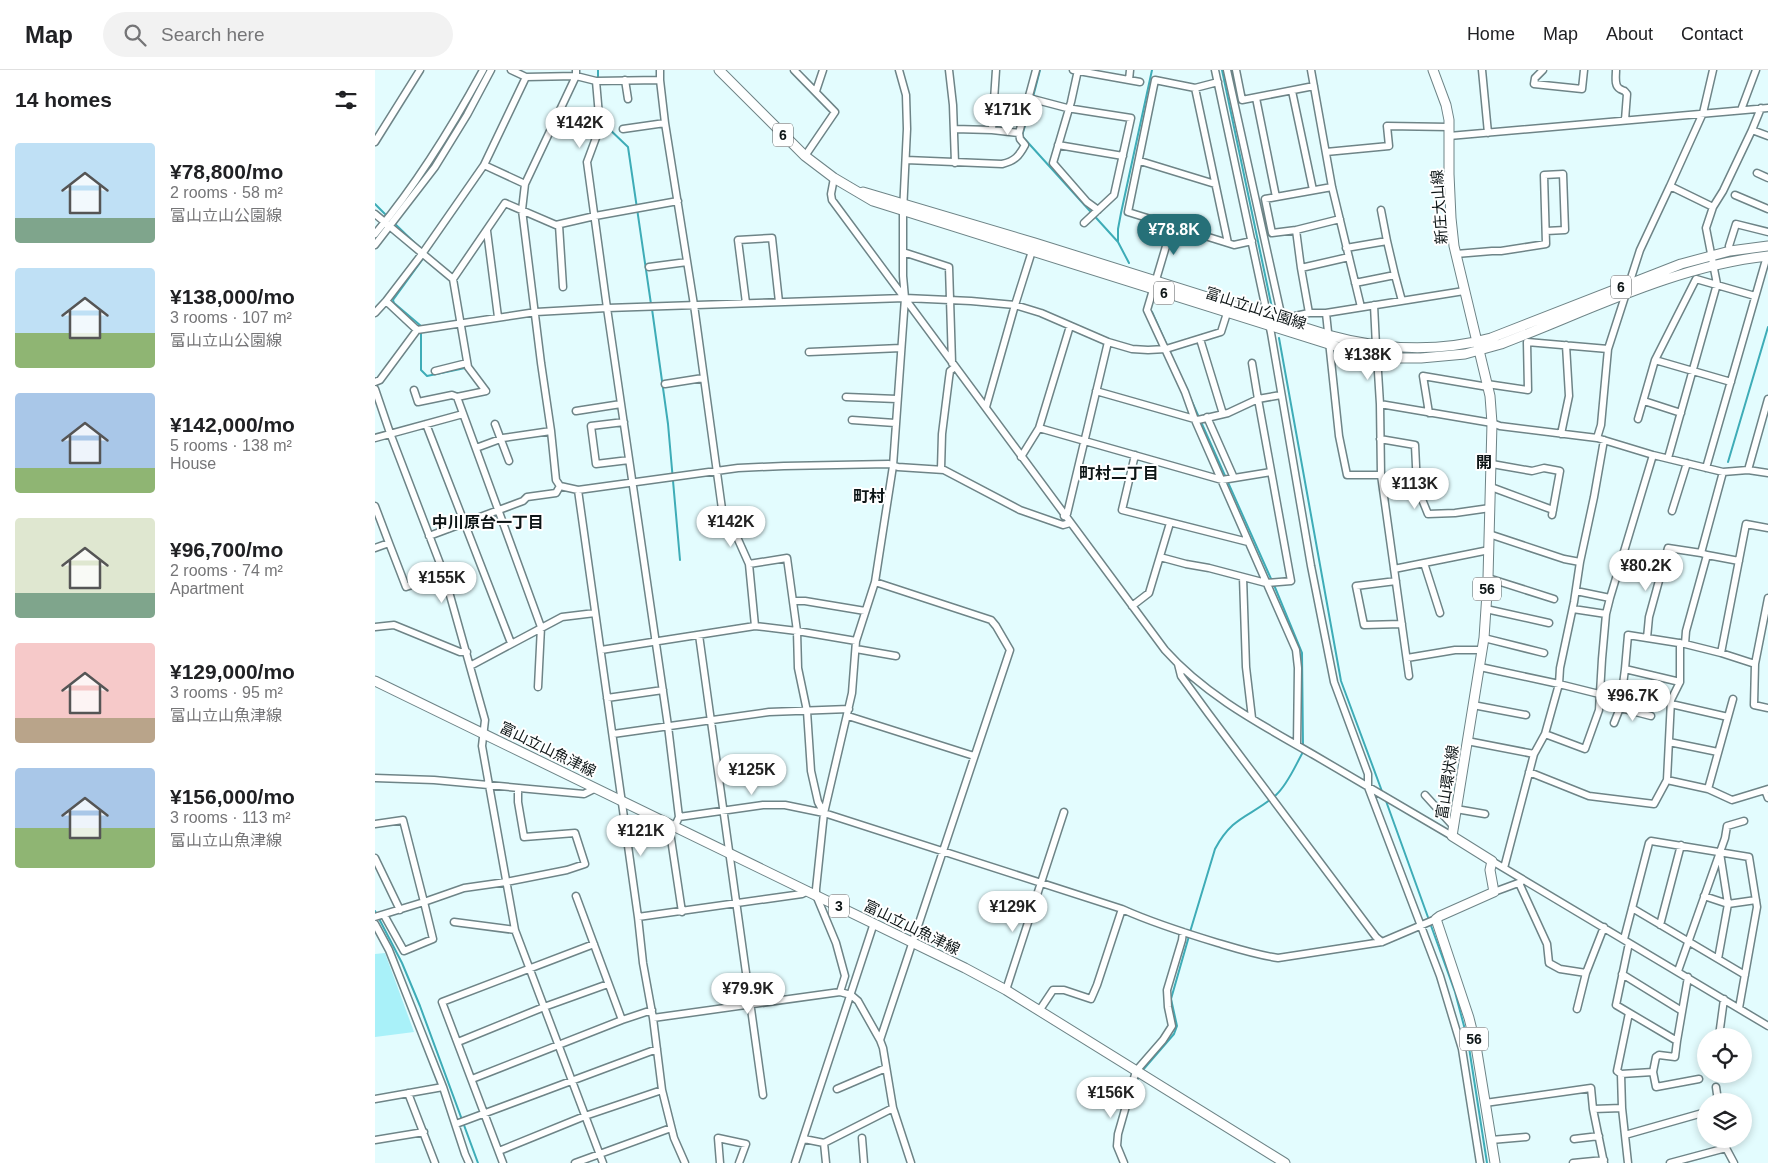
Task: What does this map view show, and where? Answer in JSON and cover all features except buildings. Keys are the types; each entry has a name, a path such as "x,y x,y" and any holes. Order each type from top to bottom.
{"main road":[{"name":"富山立山公園線","path":"719,70 805,156 833,178 856,190 903,208 1229,308 1266,315 1328,335 1377,346 1431,348 1478,346 1510,341 1672,277 1713,265 1767,256"},
{"name":"新庄大山線","path":"1433,70 1446,105 1449,132 1451,218 1456,254 1478,346"},
{"name":"富山立山公園線","path":"1229,308 1269,326 1351,351 1377,356 1421,358 1453,356 1478,346 1491,338 1673,266 1730,251 1768,246"},
{"name":"富山環状線","path":"1478,346 1487,385 1492,423 1488,578 1483,650 1453,832 1492,861"},
{"name":"富山立山魚津線","path":"375,681 913,942 1006,990 1285,1163"},
{"path":"1435,920 1494,892 1490,870 1492,861"},
{"name":"56","path":"1435,920 1469,1018 1476,1046 1495,1163"}],"street":[{"path":"375,142 420,70"},
{"path":"375,245 409,189 459,114 483,70"},
{"path":"375,234 387,225 435,167 467,115 491,70"},
{"path":"511,70 525,77 576,73 596,81 660,80"},
{"path":"660,70 665,123 694,305 722,509 728,517 749,564 755,626"},
{"path":"794,70 835,112 805,156"},
{"path":"816,91 823,70"},
{"path":"841,992 845,976 836,943 812,893 823,813 849,712 854,679 856,641 875,582 893,466 905,298 903,276 903,208 907,130 906,95 899,70"},
{"path":"949,70 953,105 955,163"},
{"path":"993,130 996,70"},
{"path":"906,160 1002,164 1018,157 1025,145 1019,139 1019,133 1036,70"},
{"path":"1098,210 1087,202 1053,163 1069,108 1076,70 1140,82"},
{"path":"1129,80 1130,70"},
{"path":"1215,70 1269,326 1311,566 1334,682 1369,774 1368,787 1440,976 1462,1048 1480,1163"},
{"path":"1227,70 1281,314"},
{"path":"1236,70 1242,100 1314,86"},
{"path":"1311,70 1332,187 1361,308"},
{"path":"1482,70 1488,133"},
{"path":"1543,70 1535,78 1535,84 1582,89 1584,70"},
{"path":"1616,70 1616,85 1627,94 1625,120"},
{"path":"1504,868 1534,754 1545,734 1559,684 1560,668 1594,497 1608,349 1640,250 1703,113 1713,70"},
{"path":"1741,110 1756,70"},
{"path":"576,73 525,184 523,210 556,480 560,486 579,490 716,471 784,466 889,464 893,466 941,469 1020,510 1063,525 1070,523"},
{"path":"375,313 422,254 484,165 525,77"},
{"path":"625,80 627,99"},
{"path":"1218,82 1195,88 1155,80 1140,161 1128,212 1234,246 1252,241"},
{"path":"596,81 600,127 587,162 668,726 679,816 670,832 682,912"},
{"path":"1195,88 1228,243"},
{"path":"1292,91 1313,190"},
{"path":"1029,98 1069,108 1131,118 1114,195 1084,223"},
{"path":"1256,98 1276,196"},
{"path":"1326,152 1389,146 1387,126 1449,132 1488,133 1765,108"},
{"path":"1668,458 1717,284 1706,228 1713,207 1765,108"},
{"path":"623,129 665,123"},
{"path":"954,129 1019,133"},
{"path":"1752,130 1768,136"},
{"path":"1058,145 1123,156"},
{"path":"1140,161 1215,184"},
{"path":"484,165 525,184"},
{"path":"1757,173 1768,178"},
{"path":"1456,254 1492,250 1501,251 1546,244 1545,175 1563,174 1565,230 1546,230"},
{"path":"833,178 832,200 1064,516 1178,664 1210,691 1252,718 1397,804 1453,832"},
{"path":"1670,186 1713,207"},
{"path":"1332,187 1265,199 1272,233 1296,230 1339,219"},
{"path":"1735,195 1768,209"},
{"path":"453,279 505,203 559,225 595,216 678,201"},
{"path":"1381,210 1402,301"},
{"path":"375,214 453,279 468,367 486,391 418,402 415,390"},
{"path":"1730,251 1729,246 1736,224 1768,232"},
{"path":"559,225 563,287"},
{"path":"1173,226 1147,310 1185,392 1195,420 1296,650 1298,668 1297,745"},
{"path":"487,230 498,317"},
{"path":"1296,230 1309,313"},
{"path":"746,303 738,240 771,238 779,302"},
{"path":"1346,248 1387,241"},
{"path":"985,407 1033,247"},
{"path":"903,252 949,267 953,365 949,378 942,434 941,469"},
{"path":"1706,468 1767,256"},
{"path":"1301,268 1349,257"},
{"path":"649,267 687,262"},
{"path":"1355,283 1395,275"},
{"path":"1638,419 1655,360 1696,279 1755,296"},
{"path":"1295,316 1361,308 1464,291"},
{"path":"375,382 380,380 417,330 536,312 905,298 951,300 1015,305 1041,313 1107,342 1132,349 1148,350 1200,340 1221,332 1229,308"},
{"path":"386,301 417,330"},
{"path":"1374,305 1377,346"},
{"path":"1326,313 1339,436 1347,475 1381,475"},
{"path":"1021,457 1039,428 1070,326"},
{"path":"1200,340 1223,414"},
{"path":"1064,516 1067,514 1107,342"},
{"path":"1429,412 1423,376 1528,390 1527,342 1608,349"},
{"path":"1561,434 1569,396 1566,345"},
{"path":"809,352 901,348"},
{"path":"1377,356 1381,475 1409,676"},
{"path":"1655,360 1731,382"},
{"path":"435,371 467,363"},
{"path":"1160,557 1266,583 1291,581 1251,363"},
{"path":"665,384 703,378"},
{"path":"375,389 444,574 485,720 481,746 515,930 531,968 603,1163"},
{"path":"1096,390 1195,420 1223,414 1258,399 1281,395"},
{"path":"457,397 541,627 538,687"},
{"path":"846,397 897,399"},
{"path":"1747,470 1768,399"},
{"path":"1644,401 1681,413"},
{"path":"576,411 621,404"},
{"path":"1380,404 1492,423 1500,426 1600,439 1723,472 1747,470 1768,473"},
{"path":"375,438 463,414"},
{"path":"1207,417 1235,478"},
{"path":"852,420 895,423"},
{"path":"624,422 591,426 596,464 629,460"},
{"path":"426,424 511,643"},
{"path":"495,424 509,461"},
{"path":"1039,428 1222,480 1271,472"},
{"path":"476,448 501,438 551,431"},
{"path":"1380,439 1415,445 1417,487 1428,514 1455,513 1490,508"},
{"path":"1545,734 1585,749 1599,710 1599,694 1610,598 1653,454"},
{"path":"1135,455 1122,510 1248,542"},
{"path":"1672,511 1687,463"},
{"path":"1491,487 1552,513 1560,471 1544,468 1532,472 1492,464"},
{"path":"1529,772 1589,796 1654,804 1667,780 1671,700 1680,682 1682,644 1723,472"},
{"path":"429,536 499,511 523,501 527,497 556,493 560,486"},
{"path":"579,490 662,1090 671,1128 685,1163"},
{"path":"375,506 406,587 444,574"},
{"path":"1132,606 1149,593 1170,522"},
{"path":"1721,653 1746,524 1768,528"},
{"path":"1489,534 1564,559 1580,562"},
{"path":"375,548 389,543"},
{"path":"1647,638 1649,618 1668,548 1739,561"},
{"path":"1394,569 1489,550"},
{"path":"749,564 787,558 797,631 798,668 807,711 811,771 818,802 823,813"},
{"path":"1424,563 1440,613"},
{"path":"1243,578 1245,667 1252,718"},
{"path":"1488,578 1554,598"},
{"path":"1396,581 1357,586 1364,625 1402,624"},
{"path":"875,582 991,620 1010,650 880,1040"},
{"path":"1576,591 1610,598"},
{"path":"1768,598 1755,664 1754,706 1768,708"},
{"path":"793,601 805,601 865,611"},
{"path":"1486,609 1549,623"},
{"path":"1573,609 1607,614"},
{"path":"470,666 562,617 595,613"},
{"path":"375,627 394,625 460,652 467,652"},
{"path":"601,650 755,626 856,641"},
{"path":"699,635 763,1095"},
{"path":"1614,724 1619,708 1628,635 1682,644 1721,653 1755,664"},
{"path":"1484,638 1545,652"},
{"path":"856,649 896,656"},
{"path":"1407,658 1455,650 1483,650"},
{"path":"1178,664 1181,676 1202,706 1370,930 1381,942"},
{"path":"1480,667 1599,694"},
{"path":"1625,669 1680,682"},
{"path":"607,698 663,690"},
{"path":"1708,789 1733,699"},
{"path":"1671,704 1728,716"},
{"path":"1473,705 1526,715"},
{"path":"1619,708 1651,716"},
{"path":"613,734 769,712 849,712 974,756"},
{"path":"1467,741 1534,754"},
{"path":"1669,742 1718,752"},
{"path":"375,778 489,785 584,794 596,788"},
{"path":"1667,780 1708,789 1732,800 1767,789 1768,798"},
{"path":"375,824 403,820 424,902 433,939 403,951 380,916 401,910 424,902 464,888 567,870 585,864 575,833 524,837 518,802 518,788"},
{"path":"1425,795 1453,832"},
{"path":"679,816 763,806 785,806 823,813 1041,882 1122,909 1151,922 1263,956 1278,958 1381,942 1435,920"},
{"path":"1456,809 1485,814"},
{"path":"1006,990 1064,812"},
{"path":"1678,971 1725,838 1727,826 1744,821"},
{"path":"1677,1041 1616,1005 1632,908 1651,840 1749,857 1757,907 1739,1008"},
{"path":"1660,925 1681,845"},
{"path":"1718,959 1728,904 1720,852"},
{"path":"375,858 401,910"},
{"path":"1492,861 1522,882 1604,927 1768,1026"},
{"path":"1494,892 1522,882"},
{"path":"1522,882 1547,944 1549,963 1560,969 1586,972"},
{"path":"639,917 812,893"},
{"path":"576,896 621,1020"},
{"path":"1703,896 1728,904 1756,900"},
{"path":"1632,908 1745,975"},
{"path":"1039,1011 1053,990 1064,990 1091,999 1122,909"},
{"path":"454,922 515,930"},
{"path":"795,1163 874,923"},
{"path":"375,924 389,950 443,1087 457,1123 469,1163"},
{"path":"1577,1010 1586,972 1604,927"},
{"path":"1124,1163 1117,1146 1118,1134 1135,1071 1163,1040 1171,1026 1172,1020 1167,1007 1167,990 1183,932"},
{"path":"503,1163 442,1002 594,944"},
{"path":"1622,974 1682,1011"},
{"path":"1688,977 1675,1057 1659,1055 1653,1072 1656,1087 1697,1079"},
{"path":"458,1042 608,984"},
{"path":"653,1018 841,992 851,995 867,1014 883,1048 893,1108 911,1163"},
{"path":"1720,1028 1724,999"},
{"path":"472,1079 621,1020 652,1010"},
{"path":"1628,1163 1622,1108 1621,1074 1617,1071 1629,1014"},
{"path":"457,1123 657,1049"},
{"path":"837,1089 886,1068"},
{"path":"1621,1074 1653,1072"},
{"path":"375,1099 443,1087"},
{"path":"1716,1087 1717,1093"},
{"path":"1485,1103 1591,1088 1593,1109 1604,1161 1573,1163"},
{"path":"499,1151 585,1116 662,1090"},
{"path":"408,1093 435,1163"},
{"path":"804,1139 824,1143 893,1108"},
{"path":"1593,1109 1622,1108"},
{"path":"1625,1135 1697,1115"},
{"path":"575,1163 671,1128"},
{"path":"375,1140 424,1132"},
{"path":"1574,1139 1599,1136"},
{"path":"1491,1140 1526,1137"},
{"path":"720,1163 718,1138 746,1144 739,1163"},
{"path":"862,1138 864,1163"},
{"path":"824,1143 826,1163"},
{"path":"1670,1163 1726,1148 1734,1163"}],"shaded area":[{"path":"385,953 414,1032 375,1037 375,954"}],"waterway":[{"path":"598,70 598,79"},
{"path":"1033,97 1040,70"},
{"path":"1118,242 1121,213 1152,70"},
{"path":"1222,70 1272,308"},
{"path":"1032,101 1022,136 1118,242 1129,263"},
{"path":"602,116 605,125 628,147 651,304"},
{"path":"375,204 386,215"},
{"path":"393,222 420,248"},
{"path":"421,326 394,303 393,300 422,258"},
{"path":"652,309 668,424 680,560"},
{"path":"1152,312 1272,581"},
{"path":"1728,462 1768,327"},
{"path":"421,331 421,370 427,376 465,368"},
{"path":"1279,338 1341,681 1383,794"},
{"path":"1274,585 1302,653 1303,747"},
{"path":"1190,932 1215,849 1229,829 1280,791 1303,752"},
{"path":"1386,801 1455,992 1468,1041 1487,1163"},
{"path":"375,911 402,963 420,1006 478,1163"},
{"path":"1142,1071 1174,1034 1177,1026 1171,999 1189,936"},
{"path":"1129,1108 1140,1075"}],"district":[{"name":"開","path":"1484,462"},
{"name":"町村二丁目","path":"1119,473"},
{"name":"町村","path":"869,496"},
{"name":"中川原台一丁目","path":"488,522"}]}
